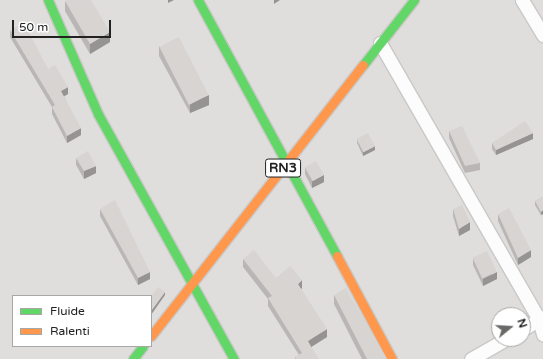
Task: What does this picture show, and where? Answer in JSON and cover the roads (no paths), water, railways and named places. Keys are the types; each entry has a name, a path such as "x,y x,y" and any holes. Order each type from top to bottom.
{"main road":[{"path":"48,0 98,114 234,359"},
{"path":"198,0 287,162 392,359"},
{"name":"RN3","path":"152,335 414,0"},
{"path":"132,359 142,347"}],"street":[{"path":"522,0 543,35"},
{"path":"380,43 541,318 543,334"},
{"path":"531,324 541,318"},
{"path":"471,359 492,347"}]}
